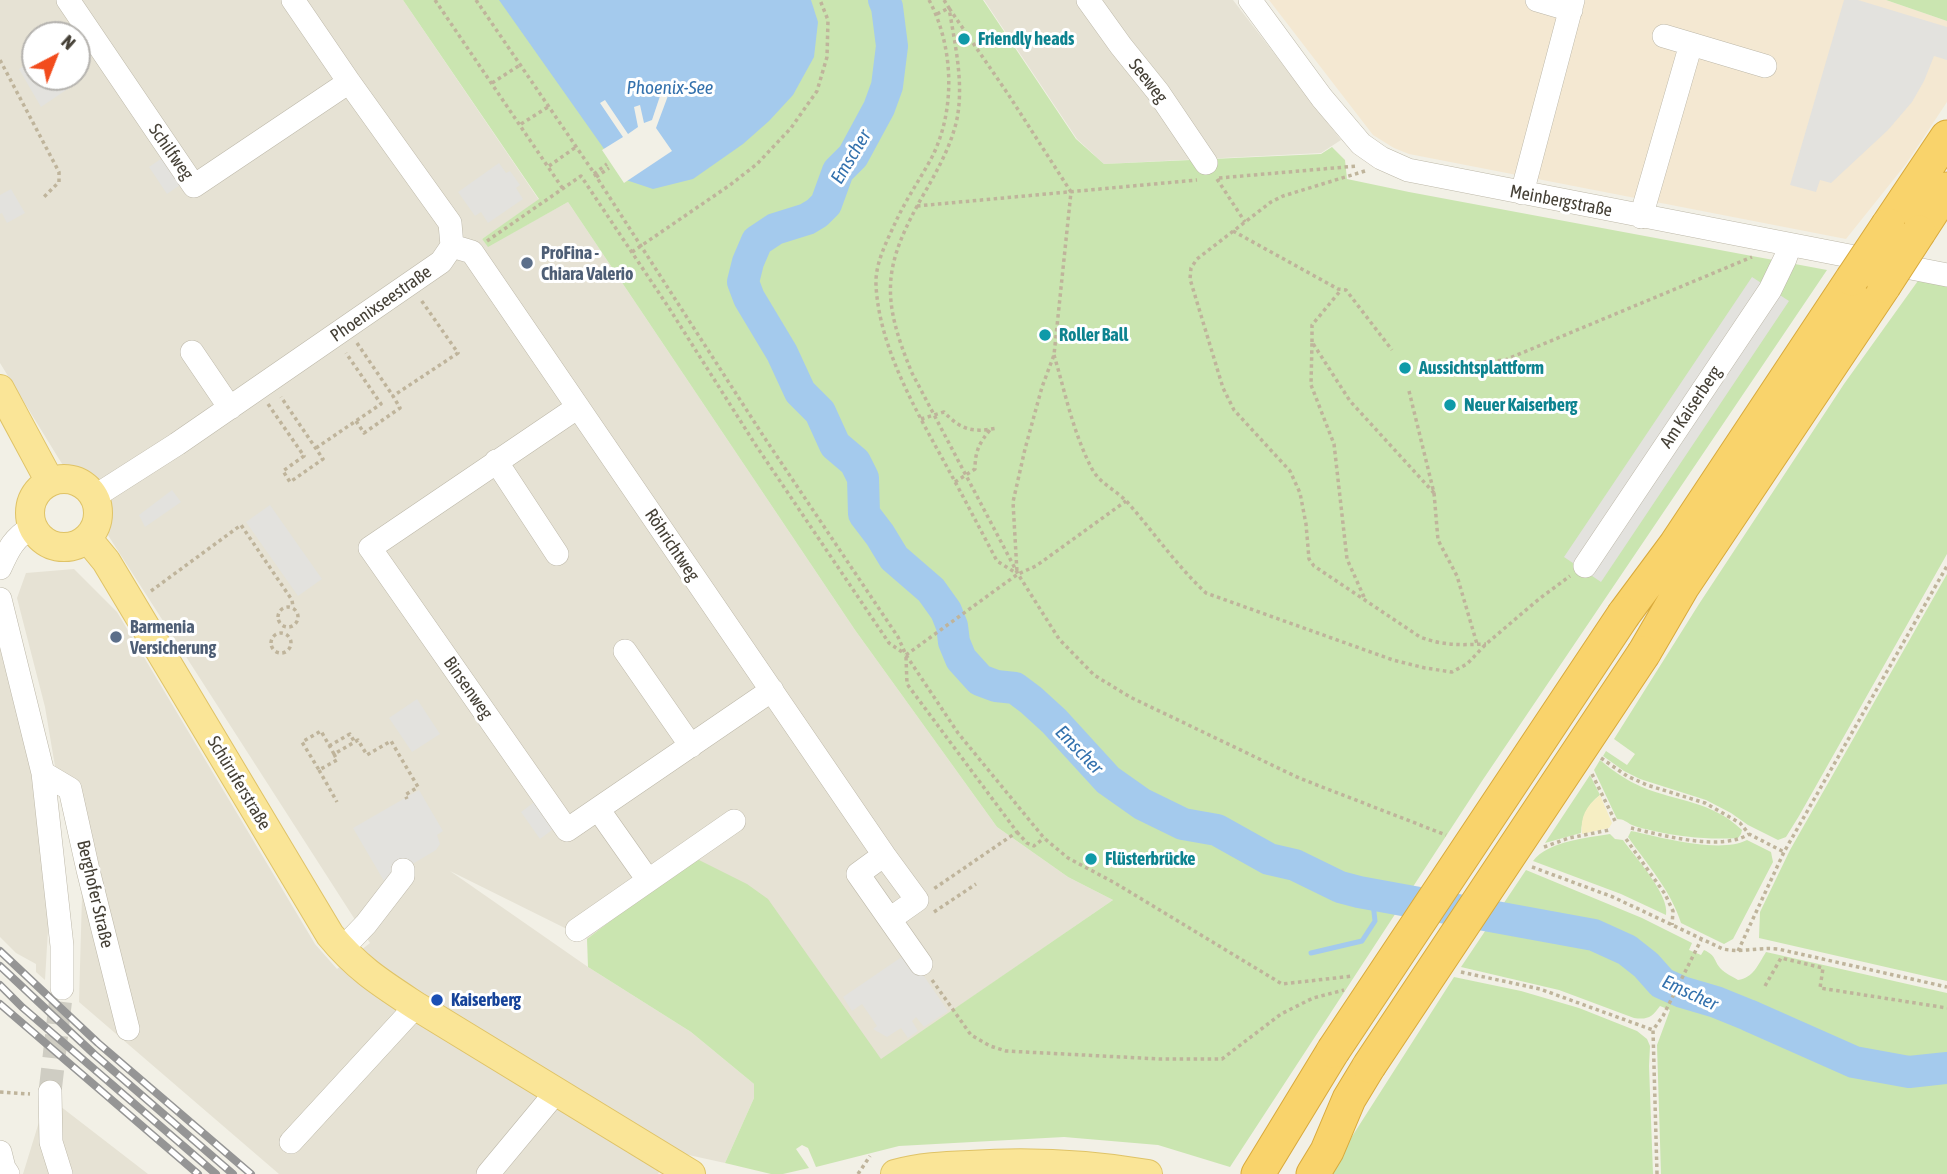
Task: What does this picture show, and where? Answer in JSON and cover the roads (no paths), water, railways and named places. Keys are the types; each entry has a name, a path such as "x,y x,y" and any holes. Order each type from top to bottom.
{"highway":[{"path":"1293,1167 1328,1120 1349,1099 1644,653 1904,228 1947,137"},
{"path":"1904,228 1947,189"},
{"path":"1293,1167 1333,1051 1624,614 1868,283"}],"main road":[{"path":"0,388 50,482"},
{"path":"60,479 80,483 94,497 97,519 94,529 78,544 57,546 38,536 32,527 31,505 35,495 41,487 50,482 60,479"},
{"name":"Schüruferstraße","path":"87,538 106,561 330,935 353,962 416,1006 683,1171"},
{"path":"895,1174 946,1166 1052,1163 1148,1174"}],"street":[{"name":"Schilfweg","path":"68,0 194,186 349,82"},
{"path":"293,0 450,223 452,246"},
{"name":"Seeweg","path":"1088,0 1158,92 1211,171"},
{"path":"1522,193 1572,5 1537,0"},
{"name":"Meinbergstraße","path":"1258,3 1322,98 1361,144 1381,158 1408,170 1947,275"},
{"path":"1664,36 1765,66"},
{"path":"1641,217 1691,44"},
{"name":"Am Kaiserberg","path":"1585,566 1770,290 1790,245"},
{"name":"Phoenixseestraße","path":"94,497 230,408 410,284 441,262 452,246"},
{"name":"Röhrichtweg","path":"452,246 472,252 884,855 920,899 890,919"},
{"path":"191,352 230,408"},
{"name":"Binsenweg","path":"578,407 370,548 567,830 772,690"},
{"path":"496,461 557,554"},
{"path":"0,568 12,543 32,527"},
{"name":"Berghofer Straße","path":"0,599 43,773 61,932 62,988"},
{"path":"625,651 691,746"},
{"name":"Berghofer Straße","path":"43,773 70,789 128,1028"},
{"path":"598,809 648,880"},
{"path":"577,930 734,821"},
{"path":"884,855 858,874 921,964"},
{"path":"342,949 366,924 403,876 403,870"},
{"path":"290,1142 416,1006"},
{"path":"488,1174 556,1091"},
{"path":"43,1093 51,1142 61,1174"},
{"path":"0,1152 8,1174"}],"water":[{"name":"Phoenix-See","path":"499,0 811,0 818,22 814,57 793,95 743,144 693,179 653,189 626,180"}],"waterway":[{"name":"Emscher","path":"884,0 892,46 887,86 879,108 853,156 838,171 826,204 807,219 775,229 757,241 743,282 800,392 820,412 835,445 855,462 863,478 864,514 894,558 931,590 946,611 961,659 980,680 996,686 1015,688 1031,700 1108,780 1142,804 1183,824 1217,830 1269,859 1295,865 1340,887 1359,892 1594,935 1627,950 1646,965 1662,983 1748,1015 1854,1062 1909,1072 1947,1068"},
{"path":"1311,953 1362,941 1375,921 1372,894"}],"tunnel":[{"path":"50,1092 62,988"}],"railway":[{"path":"0,951 98,1043 251,1174"},
{"path":"0,966 94,1054 233,1174"},
{"path":"0,985 216,1174"},
{"path":"0,1004 198,1174"}],"place":[{"name":"Friendly heads","path":"964,39"},
{"name":"ProFina - Chiara Valerio","path":"527,263"},
{"name":"Roller Ball","path":"1045,335"},
{"name":"Aussichtsplattform","path":"1405,368"},
{"name":"Neuer Kaiserberg","path":"1450,405"},
{"name":"Barmenia Versicherung","path":"116,637"},
{"name":"Flüsterbrücke","path":"1091,859"},
{"name":"Kaiserberg","path":"437,1000"}]}
